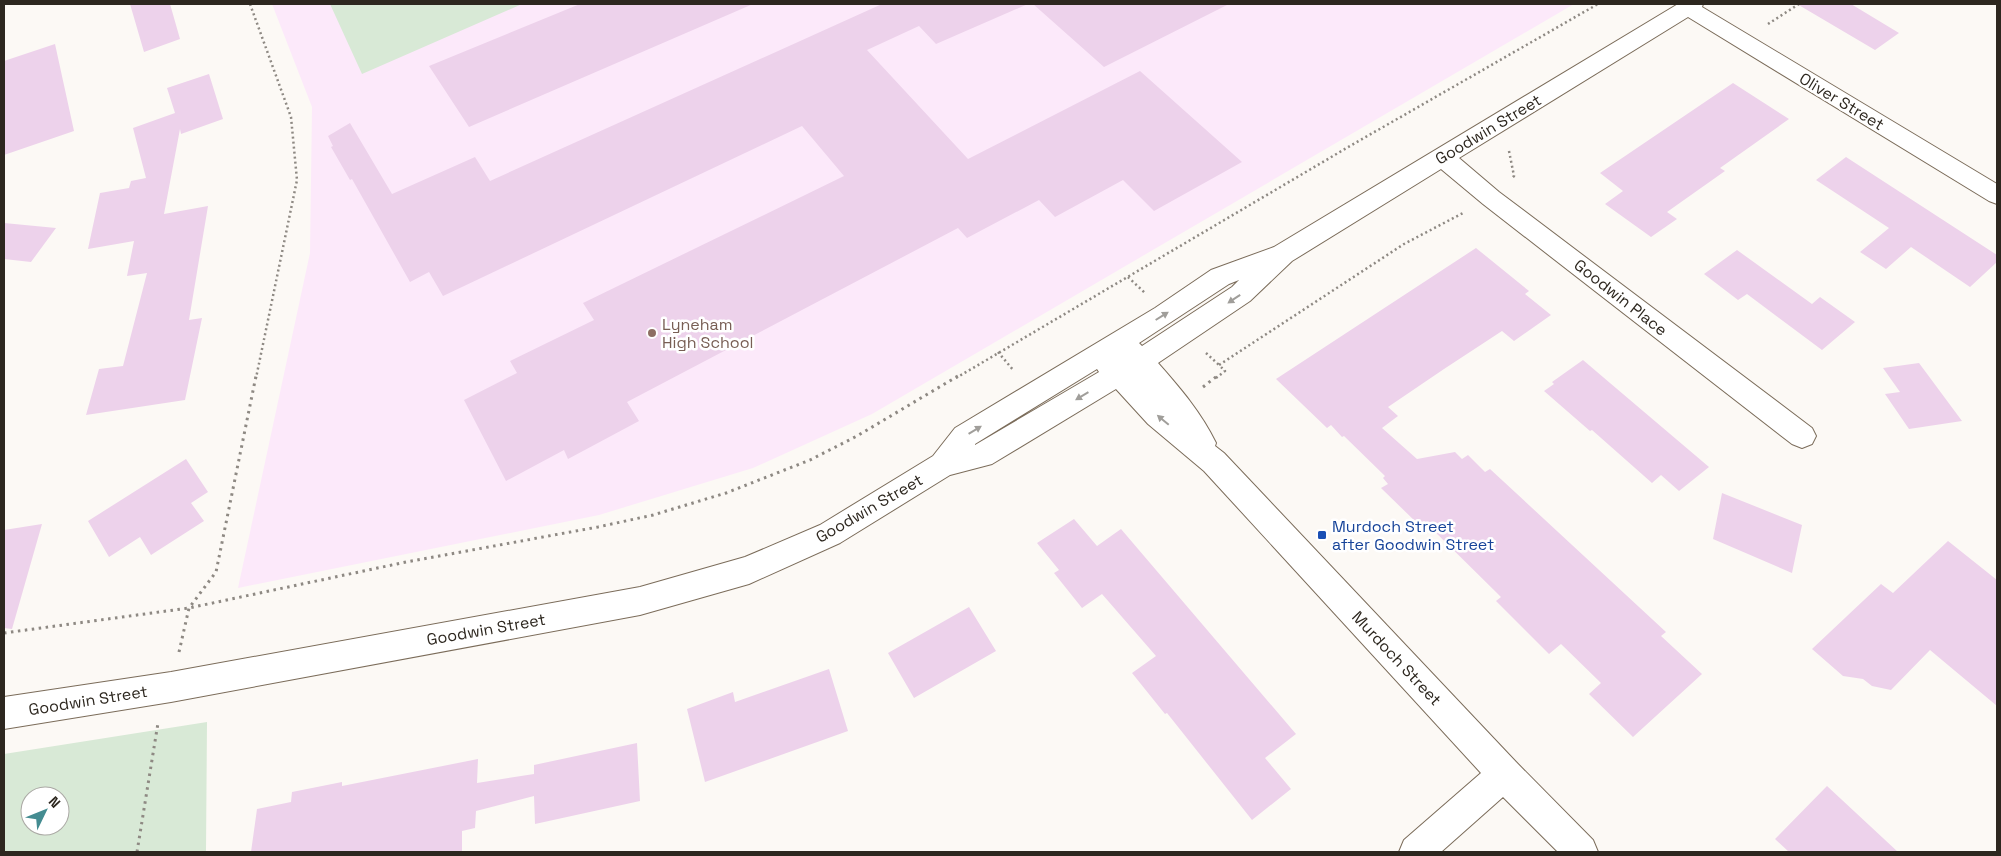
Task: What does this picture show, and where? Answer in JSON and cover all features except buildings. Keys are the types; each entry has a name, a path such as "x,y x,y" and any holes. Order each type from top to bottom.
{"street":[{"name":"Goodwin Street","path":"943,465 965,436 1220,277 1283,254 1690,6"},
{"name":"Oliver Street","path":"1690,6 1997,195"},
{"name":"Goodwin Place","path":"1442,157 1491,198 1802,436"},
{"name":"Goodwin Street","path":"4,714 171,687 630,603 749,570 830,534 943,465 982,455 1129,368 1241,294 1283,254"},
{"name":"Murdoch Street","path":"1110,347 1129,368 1158,416 1214,462 1504,774 1581,852"},
{"path":"1416,852 1504,774"}],"path":[{"path":"137,852 158,723 171,687 189,608 216,572 297,180 291,117 250,4"},
{"path":"4,634 189,608 406,562 598,527 653,515 726,493 810,460 857,436 1350,146 1598,4"}],"shaded area":[{"name":"Lyneham High School","path":"272,4 1574,4 872,414 753,468 599,515 238,588 310,253 312,107"}],"green space":[{"path":"330,4 522,4 362,74"},
{"path":"207,722 206,852 4,852 4,754"}],"place":[{"name":"Lyneham High School","path":"652,333"},
{"name":"Murdoch Street after Goodwin Street","path":"1322,535"}]}
